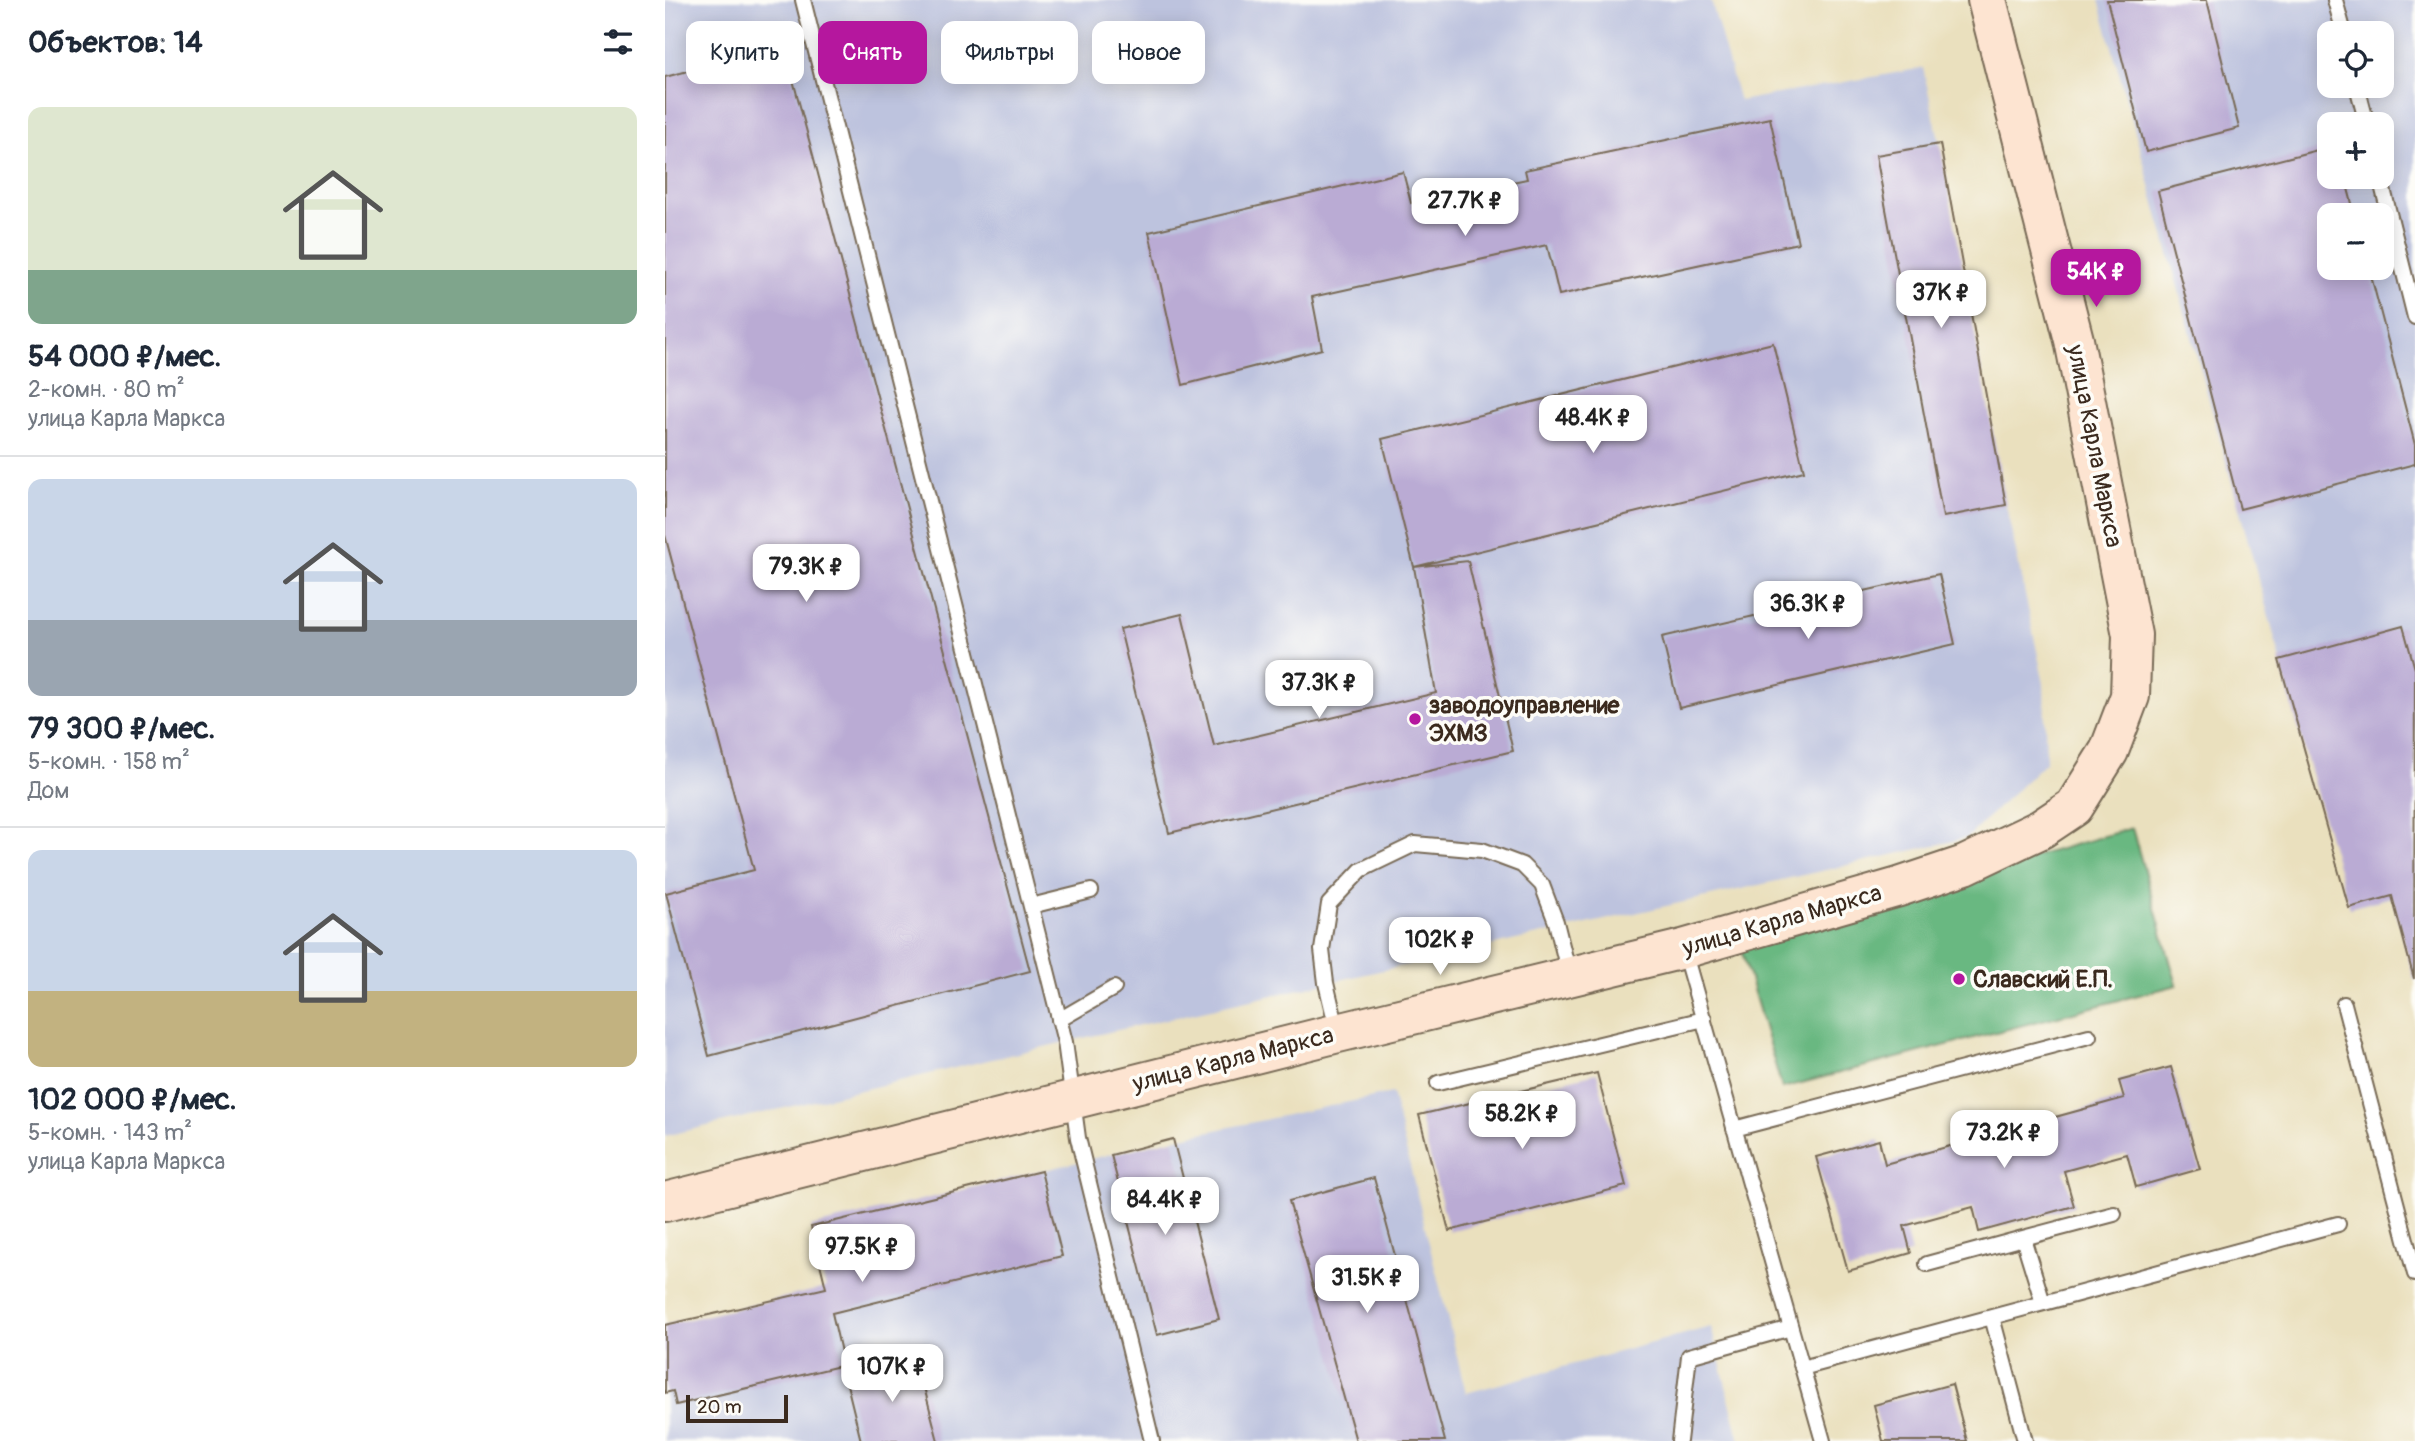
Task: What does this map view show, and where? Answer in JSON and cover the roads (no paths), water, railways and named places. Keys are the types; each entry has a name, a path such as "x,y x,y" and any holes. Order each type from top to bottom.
{"street":[{"name":"улица Карла Маркса","path":"665,1202 1683,948 1965,865 2041,829 2074,807 2109,751 2130,696 2132,635 2074,340 1987,0"}],"lane":[{"path":"803,0 1059,1020 1078,1138 1152,1441"},
{"path":"2335,0 2341,21"},
{"path":"2383,189 2415,317"},
{"path":"1338,1032 1326,983 1322,950 1329,904 1361,870 1415,844 1482,850 1522,865 1542,885 1556,922 1569,976"},
{"path":"1031,906 1091,891"},
{"path":"1683,948 1823,1441"},
{"path":"1059,1020 1114,988"},
{"path":"2344,1004 2415,1274"},
{"path":"1438,1083 1704,1020"},
{"path":"1734,1129 2089,1036"},
{"path":"1927,1264 2115,1214"},
{"path":"1802,1368 2338,1224"},
{"path":"2023,1238 2043,1303"},
{"path":"1992,1317 2025,1441"},
{"path":"1679,1441 1689,1356 1791,1328"}],"place":[{"name":"заводоуправление ЭХМЗ","path":"1415,719"},
{"name":"Славский Е.П.","path":"1959,979"}]}
